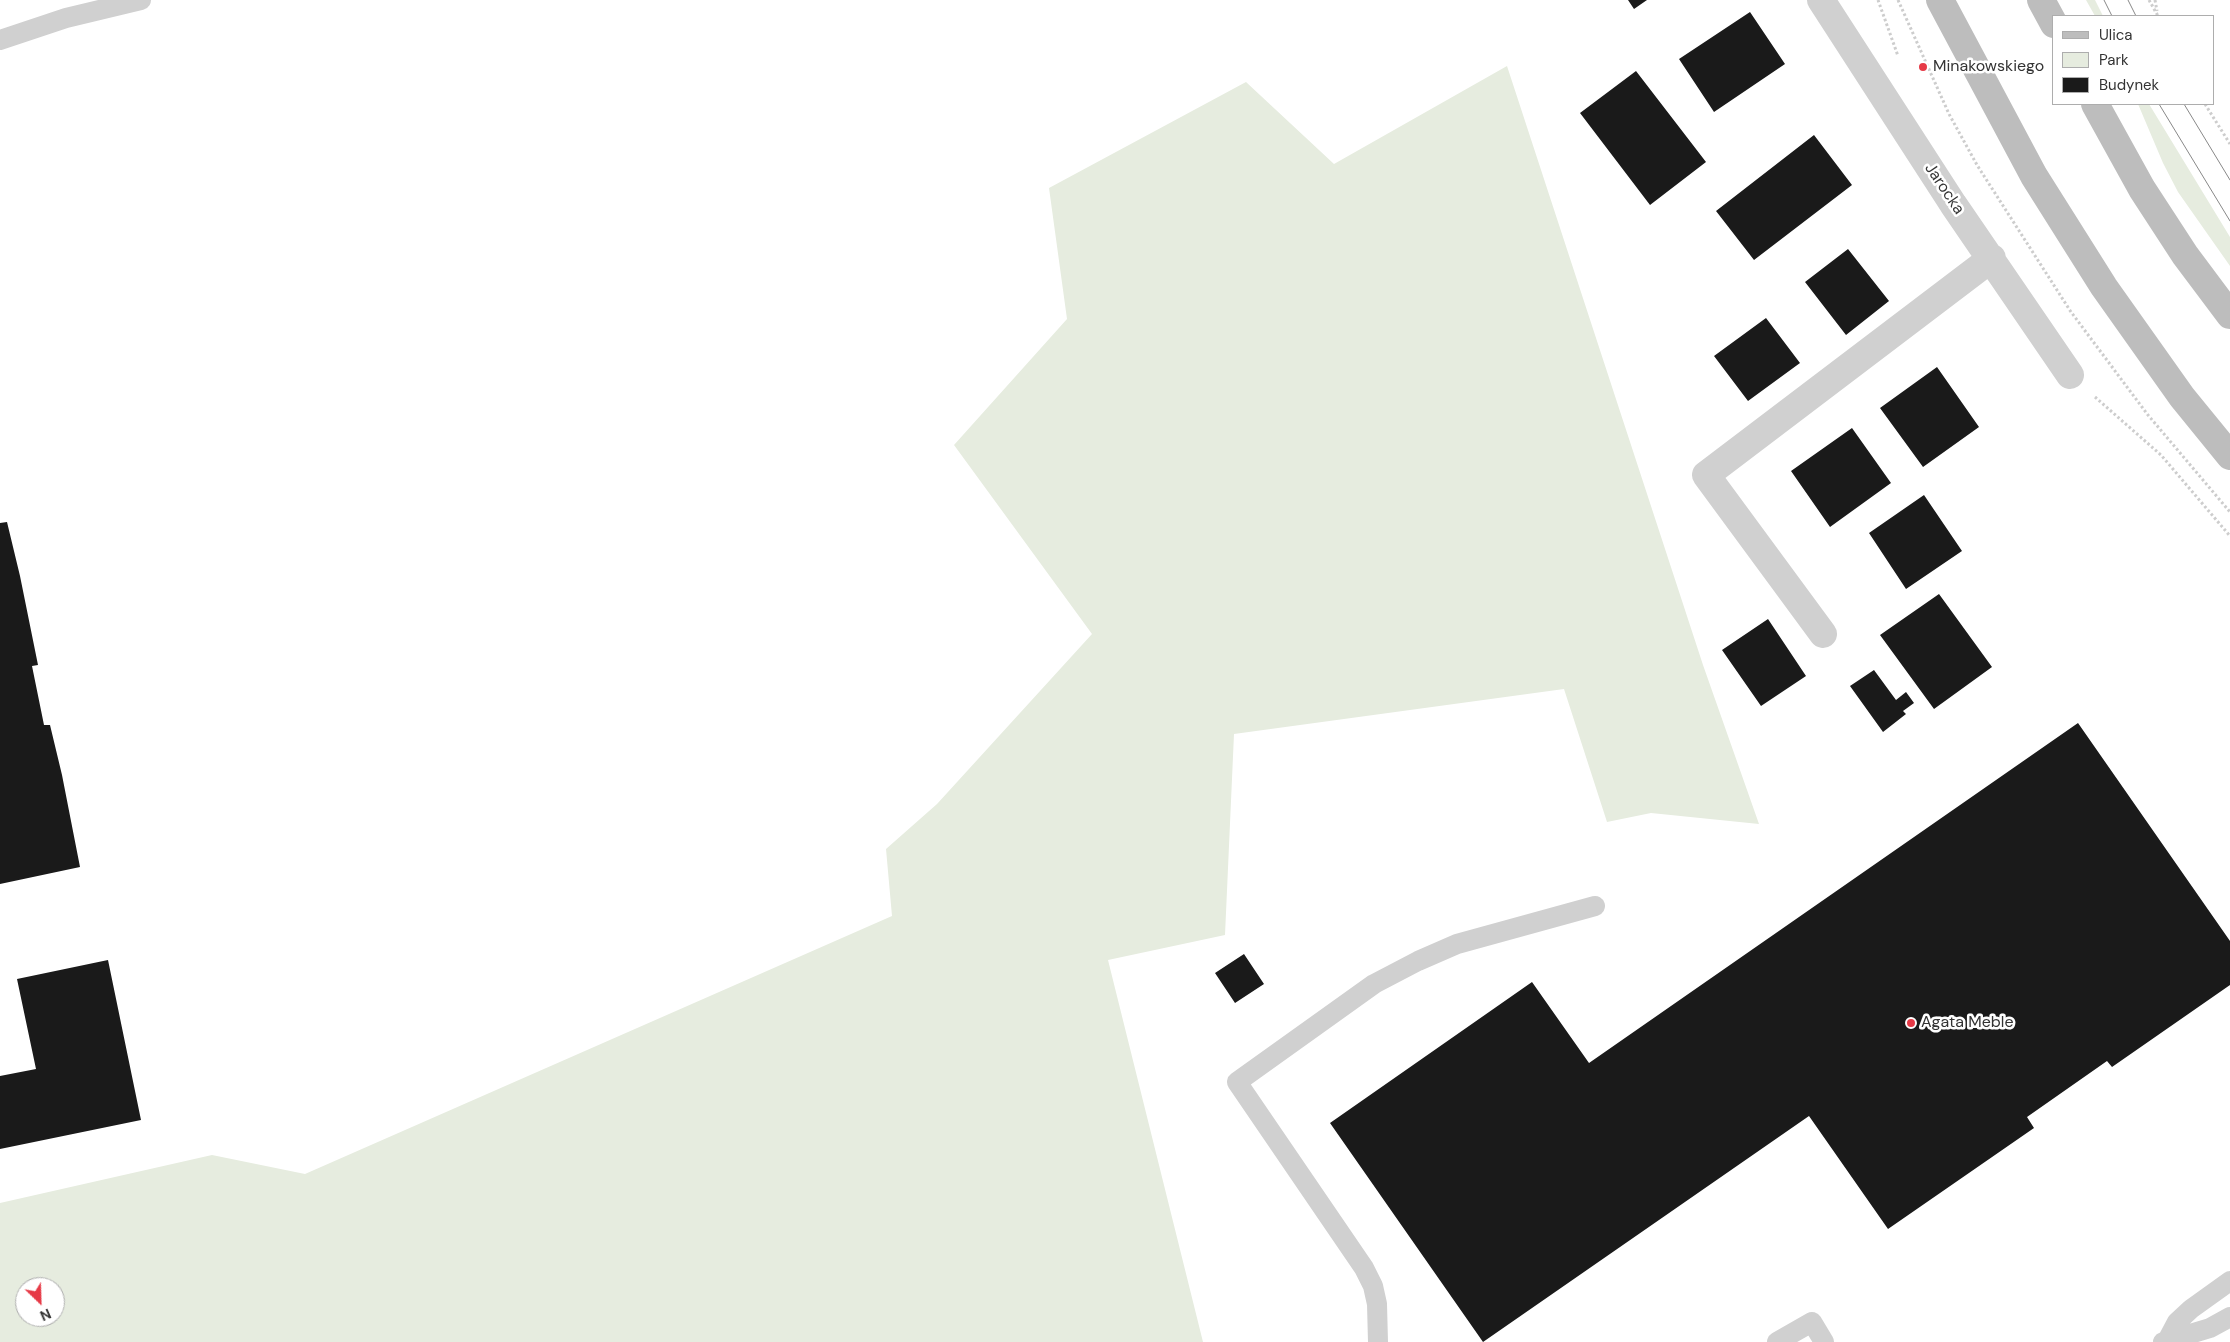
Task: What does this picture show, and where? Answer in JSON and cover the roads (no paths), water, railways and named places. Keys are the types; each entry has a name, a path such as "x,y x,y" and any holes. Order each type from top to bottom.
{"main road":[{"path":"1940,0 2034,176 2104,287 2182,397 2230,456"},
{"path":"2041,0 2052,20"},
{"path":"2096,105 2142,189 2185,255 2230,315"}],"street":[{"name":"Jarocka","path":"1821,0 1953,204 1992,258 2070,375"},
{"path":"1823,634 1706,475 1992,258"}],"lane":[{"path":"0,40 66,18 141,0"},
{"path":"1378,1342 1377,1304 1373,1286 1364,1268 1237,1082 1374,984 1418,961 1457,944 1595,906"},
{"path":"2165,1341 2177,1322 2191,1309 2230,1281"},
{"path":"2165,1341 2203,1330 2230,1317"},
{"path":"1777,1342 1812,1322 1824,1342"}],"tram line":[{"path":"2104,0 2112,15"},
{"path":"2128,0 2136,15"},
{"path":"2160,105 2230,221"},
{"path":"2185,105 2230,180"}],"place":[{"name":"Minakowskiego","path":"1923,67"},
{"name":"Agata Meble","path":"1911,1023"}]}
